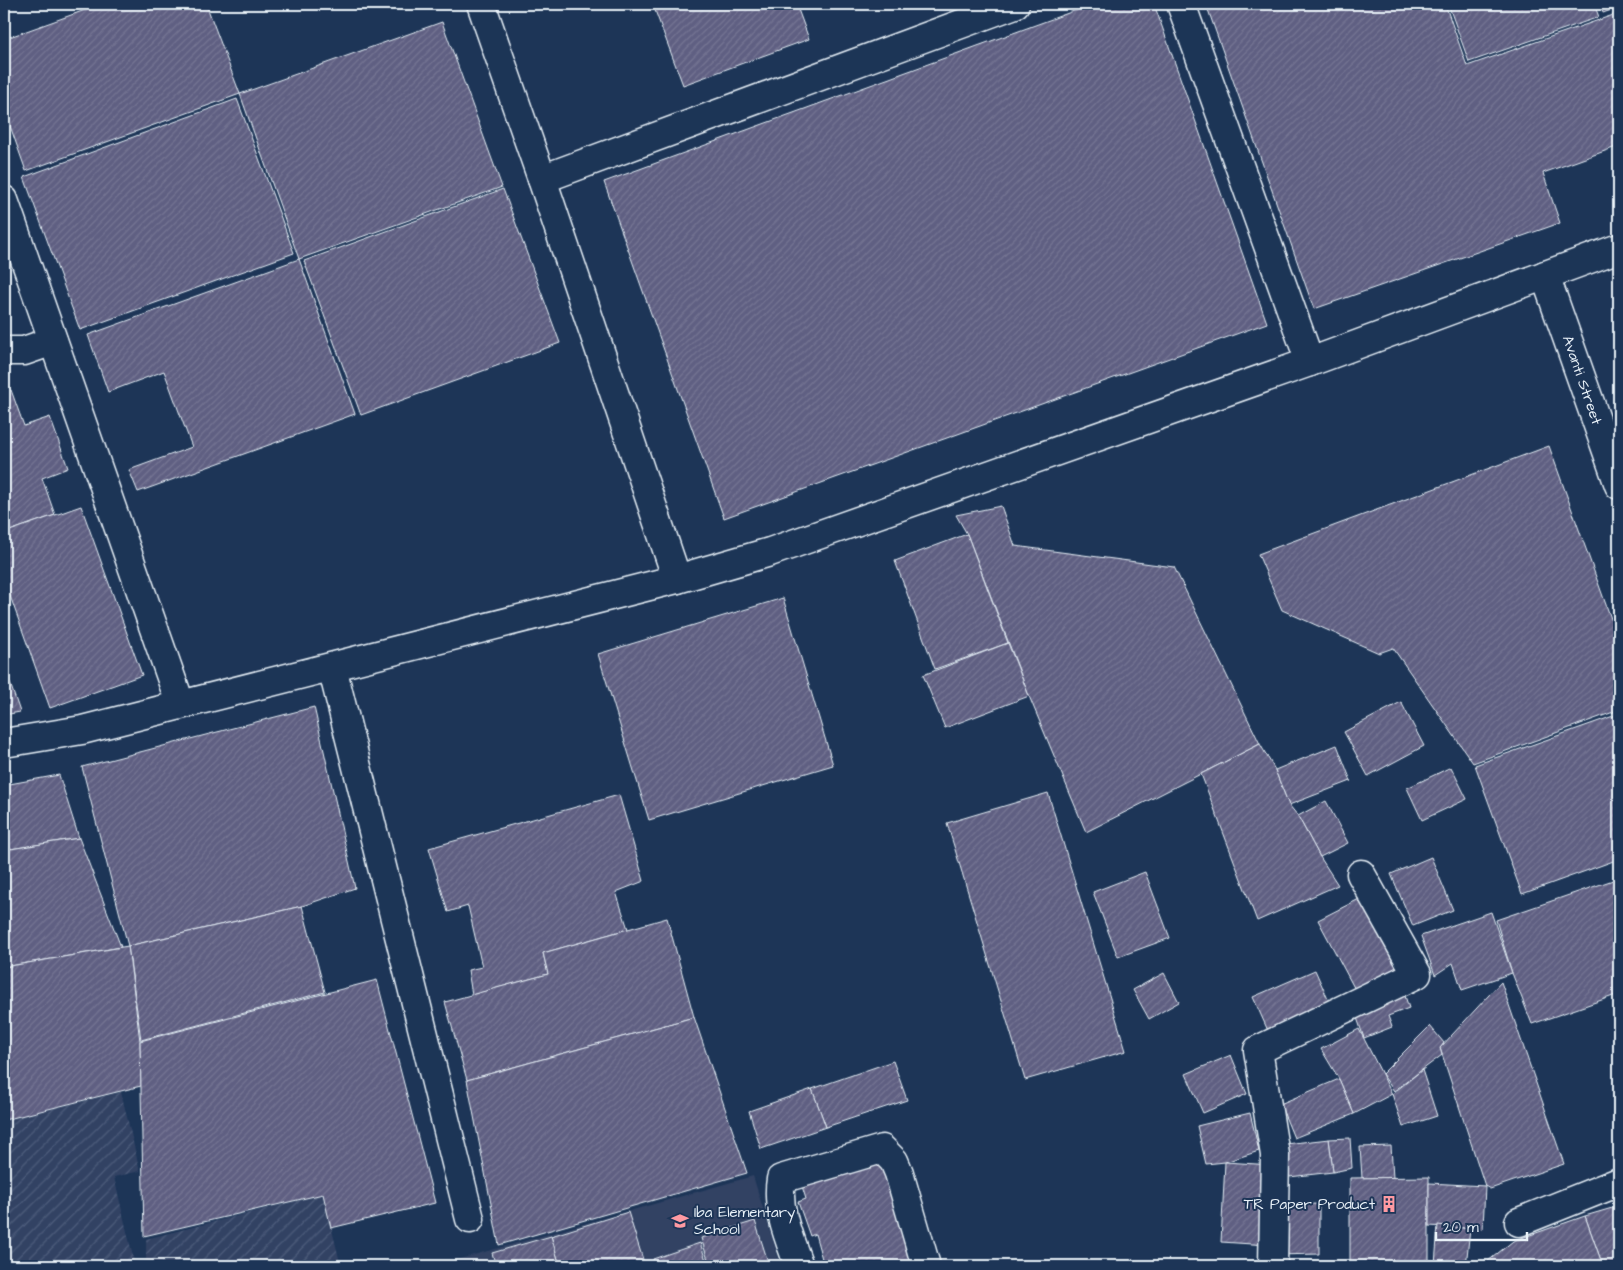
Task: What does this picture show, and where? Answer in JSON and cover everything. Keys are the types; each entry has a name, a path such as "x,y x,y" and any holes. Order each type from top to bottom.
{"street":[{"path":"481,4 677,578"},
{"path":"542,179 1015,4"},
{"path":"1181,4 1310,362"},
{"path":"4,200 180,703"},
{"path":"4,743 82,730 180,703 332,667 677,578 770,552 1310,362 1619,248"},
{"name":"Avanti Street","path":"1545,275 1619,485"},
{"path":"4,351 24,351 53,341"},
{"path":"332,667 470,1219"},
{"path":"1273,1266 1275,1156 1258,1050 1418,974 1361,874"},
{"path":"799,1266 781,1210 779,1193 781,1179 882,1149 894,1161 899,1173 926,1266"},
{"path":"1519,1222 1619,1182"}],"shaded area":[{"path":"121,1092 140,1171 114,1177 134,1261 115,1266 4,1266 4,1120"},
{"name":"Iba Elementary School","path":"753,1176 781,1266 435,1266"},
{"path":"323,1194 341,1266 146,1266 146,1239"}],"building":[{"path":"102,4 206,4 240,94 26,171 4,109 4,39"},
{"path":"796,4 809,39 683,85 653,5"},
{"path":"1093,4 1154,4 1267,323 724,518 604,182"},
{"path":"1206,4 1445,4 1467,66 1619,13 1619,146 1543,173 1560,223 1314,309"},
{"path":"1448,4 1594,4 1599,17 1469,62"},
{"path":"1600,4 1619,4 1619,7 1603,13"},
{"path":"442,22 502,187 299,259 240,94"},
{"path":"237,99 294,253 80,330 24,177"},
{"path":"503,189 560,343 361,415 304,261"},
{"path":"299,259 355,414 138,492 129,470 192,447 164,371 108,392 88,335"},
{"path":"11,390 24,426 50,417 68,468 42,478 55,515 4,533 4,393"},
{"path":"1549,446 1619,641 1619,710 1473,763 1393,648 1379,653 1282,610 1258,554"},
{"path":"81,506 142,675 50,708 4,579 4,533"},
{"path":"1001,506 1015,546 1174,567 1260,744 1086,832 1029,696 967,534 956,515"},
{"path":"967,534 1008,643 935,669 895,561"},
{"path":"783,598 833,765 649,820 598,654"},
{"path":"1008,643 1029,696 945,728 923,675"},
{"path":"4,666 20,712 4,715"},
{"path":"1401,702 1424,746 1368,776 1344,732"},
{"path":"314,707 355,888 302,906 128,946 82,767"},
{"path":"1619,714 1619,859 1522,894 1475,765"},
{"path":"1260,744 1275,770 1289,805 1298,816 1320,857 1338,885 1257,921 1201,774"},
{"path":"1337,745 1351,781 1289,805 1275,770"},
{"path":"1451,767 1467,799 1422,820 1407,788"},
{"path":"59,775 79,838 4,850 4,785"},
{"path":"1048,793 1126,1051 1025,1080 947,823"},
{"path":"619,795 644,881 616,892 628,929 543,953 548,974 472,995 468,970 482,967 468,906 448,912 429,848"},
{"path":"1326,801 1348,843 1320,857 1298,816"},
{"path":"79,838 121,947 4,967 4,850"},
{"path":"1431,857 1453,910 1413,926 1391,874"},
{"path":"1145,872 1170,938 1118,957 1093,892"},
{"path":"1619,878 1619,994 1532,1024 1512,973 1496,920"},
{"path":"1369,894 1409,971 1359,997 1318,920"},
{"path":"302,906 325,992 141,1040 128,946"},
{"path":"1491,912 1512,973 1462,990 1453,963 1435,975 1421,936"},
{"path":"667,918 694,1017 467,1080 445,1002 548,974 543,953"},
{"path":"128,946 140,1041 141,1086 4,1120 4,967"},
{"path":"1315,970 1331,1006 1269,1033 1253,997"},
{"path":"1164,973 1179,1002 1149,1019 1133,990"},
{"path":"377,980 435,1203 331,1228 323,1194 144,1236 140,1041"},
{"path":"1501,982 1564,1164 1490,1189 1485,1186 1440,1048"},
{"path":"1404,993 1409,1008 1388,1016 1392,1027 1364,1038 1355,1012"},
{"path":"694,1017 747,1173 499,1245 467,1080"},
{"path":"1430,1026 1444,1043 1440,1048 1442,1055 1394,1091 1382,1074"},
{"path":"1359,1029 1392,1094 1354,1114 1339,1079 1321,1049"},
{"path":"1231,1055 1247,1094 1203,1113 1186,1074"},
{"path":"893,1061 907,1100 826,1127 812,1089"},
{"path":"1422,1070 1437,1116 1403,1127 1392,1094"},
{"path":"1339,1079 1354,1114 1294,1138 1280,1104"},
{"path":"812,1089 826,1127 761,1149 749,1111"},
{"path":"1250,1113 1259,1151 1225,1162 1206,1164 1197,1126"},
{"path":"1350,1138 1352,1168 1333,1172 1329,1139"},
{"path":"1329,1139 1333,1172 1289,1177 1285,1144"},
{"path":"1391,1146 1393,1178 1362,1178 1360,1147"},
{"path":"883,1161 922,1266 824,1266 815,1234 810,1236 798,1202 806,1199 801,1183"},
{"path":"1225,1162 1272,1165 1268,1245 1221,1242"},
{"name":"TR Paper Product","path":"1429,1177 1429,1266 1350,1266 1350,1178"},
{"path":"1429,1183 1485,1186 1483,1229 1429,1226"},
{"path":"1319,1204 1319,1254 1276,1255 1276,1205"},
{"path":"1619,1206 1619,1266 1603,1266 1585,1216"},
{"path":"628,1212 645,1266 560,1266 551,1236"},
{"path":"1585,1216 1603,1266 1482,1266 1513,1241"},
{"path":"755,1221 768,1262 754,1266 710,1266 701,1238"},
{"path":"1438,1225 1470,1229 1466,1266 1435,1265"},
{"path":"551,1236 560,1266 496,1266 492,1253"},
{"path":"700,1243 708,1266 655,1266 653,1259"}],"place":[{"name":"TR Paper Product","path":"1389,1204"},
{"name":"Iba Elementary School","path":"680,1221"}]}
